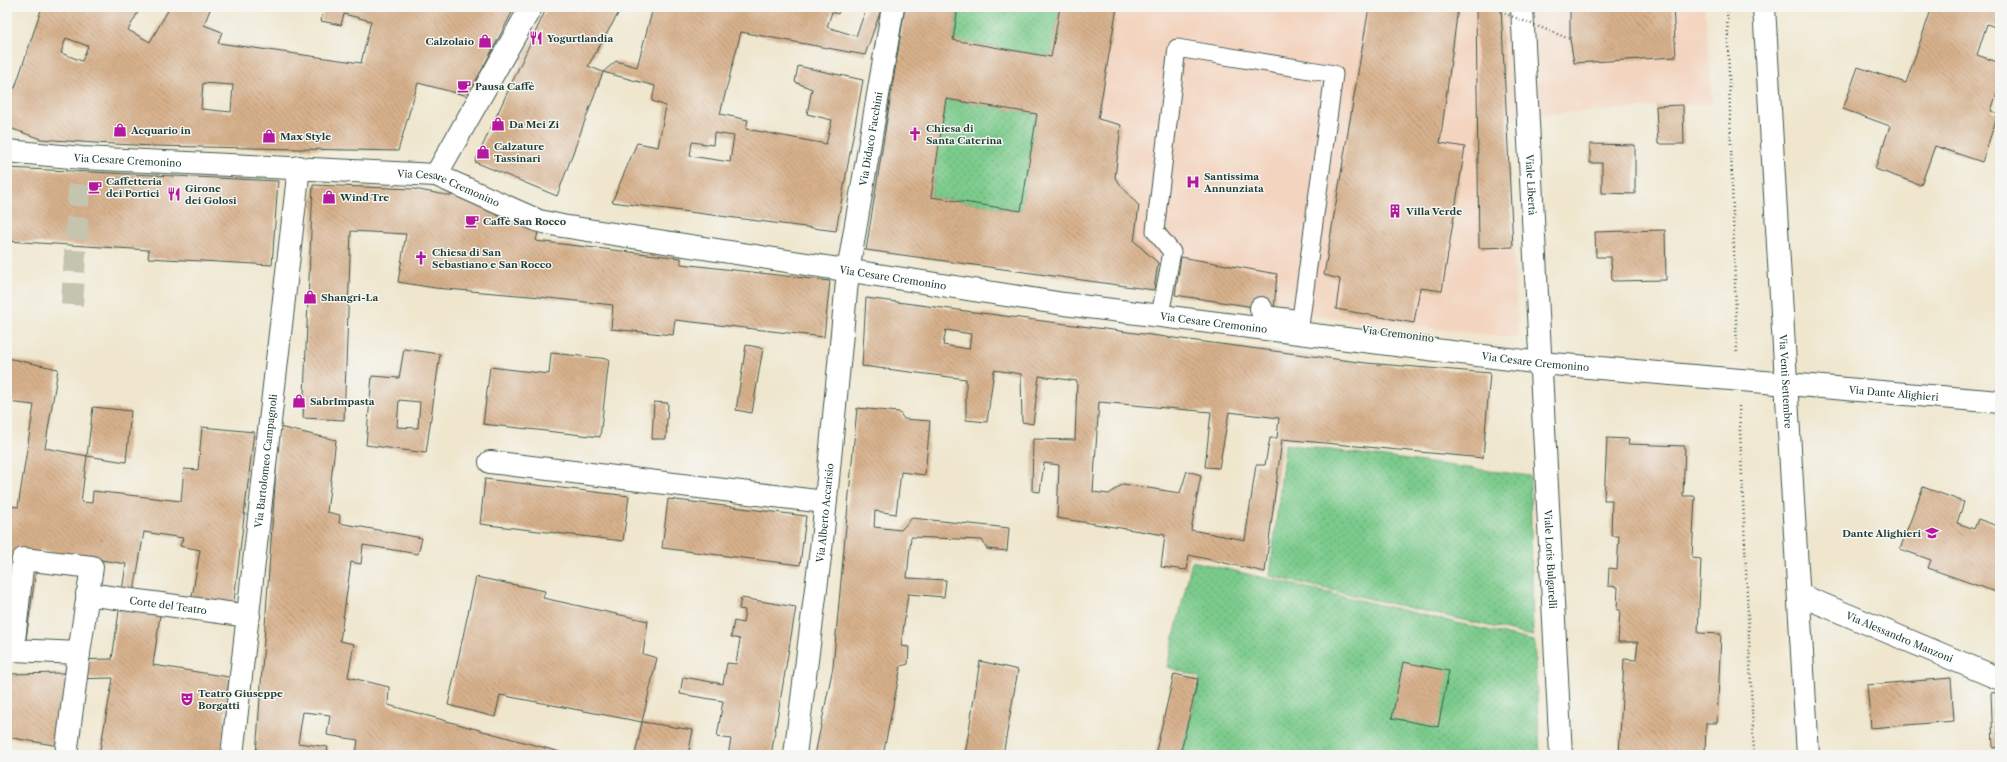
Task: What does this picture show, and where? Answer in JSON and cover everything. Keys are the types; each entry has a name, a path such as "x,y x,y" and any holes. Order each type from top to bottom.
{"street":[{"path":"436,175 531,7"},
{"name":"Via Didaco Facchini","path":"848,271 893,7"},
{"name":"Viale Libertà","path":"1522,7 1541,358"},
{"name":"Via Venti Settembre","path":"1764,7 1800,595 1808,755"},
{"name":"Via Cesare Cremonino","path":"7,151 82,158 299,167 436,175 539,221 562,226 848,271 1064,304 1299,327 1541,358 1787,384"},
{"name":"Via Bartolomeo Campagnoli","path":"232,755 249,616 264,463 299,167"},
{"name":"Via Alberto Accarisio","path":"795,755 825,502 848,271"},
{"path":"1261,308 1264,317 1299,327"},
{"name":"Viale Loris Bulgarelli","path":"1541,358 1561,755"},
{"name":"Via Dante Alighieri","path":"1787,384 2000,402"},
{"path":"490,462 825,502"},
{"path":"66,755 87,594 92,568 23,559 13,650 79,653"},
{"name":"Corte del Teatro","path":"87,594 249,616"},
{"name":"Via Alessandro Manzoni","path":"1800,595 2000,680"}],"lane":[{"path":"1160,314 1172,252 1155,231 1177,48 1334,74 1299,327"}],"path":[{"path":"1727,7 1738,380 1754,755"},
{"path":"1501,12 1570,39"}],"shaded area":[{"name":"Santissima Annunziata","path":"905,7 1705,7 1713,103 1507,117 1518,338 1274,310 1154,290 866,250"}],"green space":[{"path":"958,7 1060,7 1051,57 953,40"},
{"path":"946,99 1037,114 1021,211 931,197"},
{"path":"1285,444 1530,476 1533,636 1270,576"},
{"path":"1192,561 1534,641 1540,755 1181,755 1200,677 1167,667"}],"building":[{"path":"42,7 141,7 128,30 150,42 170,7 211,7 204,25 222,32 218,43 361,63 371,21 344,14 341,25 321,21 324,7 460,7 465,9 466,7 515,7 468,96 418,83 398,151 153,146 41,139 7,127 7,87 15,88","holes":["66,38 88,46 82,61 61,53","203,83 233,85 231,112 201,109"]},
{"path":"547,7 622,7 588,66 603,72 557,196 475,162"},
{"path":"650,7 840,7 838,14 832,12 827,27 856,36 867,7 882,7 865,55 741,32 720,114 748,120 746,129 826,144 832,120 807,114 812,89 795,82 798,66 863,80 836,231 612,202 637,143 658,147 666,106 652,101 655,86 603,72 616,61 637,67 653,8","holes":["714,133 734,136 730,162 690,156 692,142 713,145"]},
{"path":"905,7 958,7 953,40 1051,57 1060,7 1117,7 1098,119 1121,125 1115,178 1139,206 1134,241 1158,263 1154,290 866,250","holes":["946,99 1037,114 1021,211 931,197"]},
{"name":"Villa Verde","path":"1369,7 1458,8 1440,143 1465,147 1442,291 1420,288 1414,323 1336,309 1340,279 1324,275"},
{"path":"1476,7 1501,7 1513,247 1479,248"},
{"path":"1570,7 1673,7 1676,57 1574,63 1570,39"},
{"path":"1932,7 2000,7 2000,29 1987,24 1977,55 2000,63 2000,84 1991,111 1998,114 1982,162 1935,146 1921,185 1875,169 1890,126 1843,109 1858,67 1906,83"},
{"path":"1683,105 1684,144 1658,144 1656,106"},
{"path":"1590,144 1635,145 1635,194 1602,193 1602,163 1590,163"},
{"path":"7,168 278,181 272,265 148,258 149,250 7,241"},
{"path":"313,185 414,189 451,196 453,191 538,232 536,241 681,258 681,264 830,281 824,337 675,320 673,335 611,329 613,305 435,288 398,282 406,234 351,231 344,420 303,418"},
{"path":"1665,230 1666,280 1612,281 1611,257 1596,257 1595,232"},
{"path":"1181,257 1277,274 1274,310 1175,295"},
{"path":"866,298 1366,363 1490,373 1483,458 1282,439 1265,572 1189,555 1187,570 1161,567 1165,535 1057,518 1059,465 1044,463 1040,492 1032,491 1033,439 1075,440 1077,381 1039,376 1033,424 1022,422 1021,374 994,370 987,422 966,420 966,379 862,366","holes":["946,330 971,334 969,349 943,345","1099,402 1211,412 1205,467 1219,468 1229,412 1279,418 1277,438 1270,438 1265,465 1256,465 1245,540 1191,530 1201,475 1187,471 1180,493 1123,484 1109,494 1093,492"]},
{"path":"746,345 763,348 752,413 736,410"},
{"path":"404,349 440,354 426,453 366,445 372,376 399,378","holes":["399,400 420,402 418,428 397,427"]},
{"path":"551,353 609,359 600,437 483,424 490,367 549,374"},
{"path":"7,358 58,369 45,448 87,456 81,502 92,503 93,491 181,501 184,469 198,470 202,427 254,432 232,618 189,615 200,550 180,546 183,538 144,532 132,603 161,609 153,665 229,677 221,755 99,755 113,678 70,679 59,746 7,737 7,674 65,673 69,660 112,659 126,564 39,550 25,646 7,643 7,506 18,507 34,405 7,402"},
{"path":"654,402 668,403 666,439 652,439"},
{"path":"93,407 131,411 126,462 87,456"},
{"path":"857,408 899,412 904,419 930,421 925,475 901,472 896,514 875,511 874,527 901,530 912,518 1009,528 1007,551 987,549 982,540 911,537 907,578 946,580 944,597 908,594 901,646 909,647 908,664 901,666 883,755 815,755 833,667"},
{"path":"279,427 336,440 327,512 340,515 339,523 422,538 418,554 363,545 361,564 351,562 340,641 354,644 348,677 389,687 388,705 571,755 356,755 358,740 327,735 330,715 303,712 298,743 328,747 327,755 256,755"},
{"path":"1607,438 1629,439 1628,444 1685,446 1683,496 1695,496 1692,558 1701,559 1698,633 1721,634 1717,723 1706,723 1705,755 1619,755 1624,659 1636,660 1638,642 1618,642 1620,610 1617,610 1618,587 1608,586 1609,568 1617,569 1619,536 1611,536 1612,500 1604,500"},
{"path":"485,479 629,496 623,541 480,524"},
{"path":"1923,487 1964,502 1957,523 1974,529 1978,519 2000,527 2000,580 1996,592 1928,568 1931,560 1900,549"},
{"path":"668,499 806,516 800,565 662,548"},
{"path":"476,577 545,591 543,598 648,621 643,654 657,658 642,722 500,695 495,717 448,705"},
{"path":"741,598 796,607 771,755 728,755 731,739 717,737 723,701 680,694 683,677 723,684 727,663 736,664 740,639 731,637 734,621 743,623 745,610 739,609"},
{"path":"980,661 1018,670 1003,755 965,755"},
{"path":"1403,662 1449,671 1438,727 1392,718"},
{"path":"1174,674 1198,679 1180,755 1155,755"},
{"path":"1951,678 1954,721 1871,728 1867,685"},
{"path":"2000,692 2000,747 1993,748 1991,693"},
{"path":"642,722 693,730 688,755 635,755"}],"tunnel":[{"path":"72,305 80,172"}],"place":[{"name":"Yogurtlandia","path":"536,38"},
{"name":"Calzolaio","path":"485,41"},
{"name":"Pausa Caffè","path":"464,86"},
{"name":"Da Mei Zi","path":"498,124"},
{"name":"Acquario in","path":"120,130"},
{"name":"Chiesa di Santa Caterina","path":"915,134"},
{"name":"Max Style","path":"269,136"},
{"name":"Calzature Tassinari","path":"483,152"},
{"name":"Santissima Annunziata","path":"1193,182"},
{"name":"Caffetteria dei Portici","path":"95,187"},
{"name":"Girone dei Golosi","path":"174,194"},
{"name":"Wind Tre","path":"329,197"},
{"name":"Villa Verde","path":"1395,211"},
{"name":"Caffè San Rocco","path":"472,221"},
{"name":"Chiesa di San Sebastiano e San Rocco","path":"421,258"},
{"name":"Shangri-La","path":"310,297"},
{"name":"SabrImpasta","path":"299,401"},
{"name":"Dante Alighieri","path":"1932,533"},
{"name":"Teatro Giuseppe Borgatti","path":"187,699"}]}
